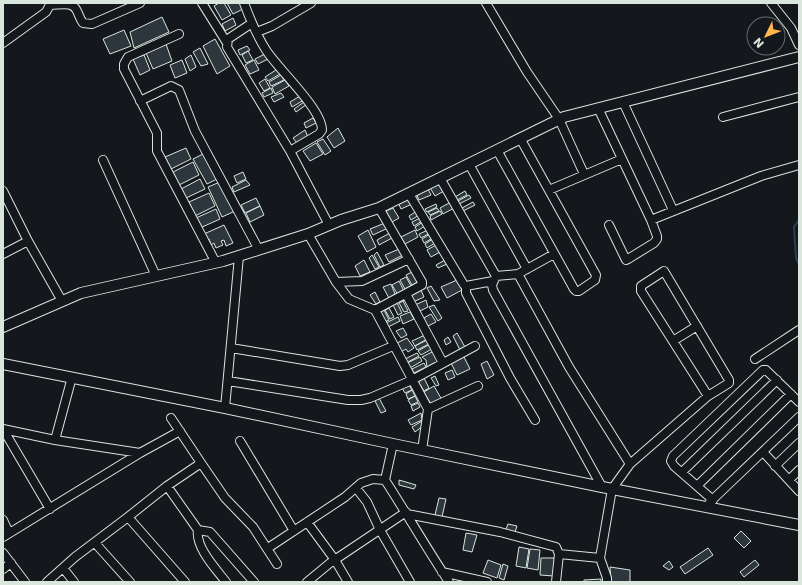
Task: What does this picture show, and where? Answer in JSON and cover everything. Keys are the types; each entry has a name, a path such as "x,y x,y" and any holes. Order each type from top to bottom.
{"main road":[{"path":"3,327 81,293 216,263 308,234 357,214 380,208 558,119 799,58"},
{"path":"3,364 225,408 607,488 709,503 799,525"}],"street":[{"path":"3,42 46,12 51,4 69,4 76,9 83,23 92,24 140,3"},
{"path":"202,3 290,151 329,225"},
{"path":"244,3 265,49 303,95 321,121 322,130 319,134 290,151"},
{"path":"257,32 272,26 311,3"},
{"path":"486,3 527,72 558,119 584,174"},
{"path":"771,3 791,28 799,45"},
{"path":"227,43 228,39 252,23"},
{"path":"179,34 128,57 124,64 124,69 157,133 157,151 216,263"},
{"path":"140,100 171,86 179,90 192,124 259,250"},
{"path":"723,117 799,97"},
{"path":"623,102 673,210"},
{"path":"598,108 652,220 657,239 628,259 624,258 609,225"},
{"path":"496,150 554,254 576,291 579,291 595,280 596,275 520,138"},
{"path":"549,190 622,159"},
{"path":"103,160 156,276"},
{"path":"470,164 527,269"},
{"path":"652,220 673,210 761,176 799,165"},
{"path":"440,178 494,279 492,285 493,290 607,488 600,558 607,582"},
{"path":"3,191 6,204 62,301"},
{"path":"409,194 466,286 466,293 510,378 535,420"},
{"path":"375,310 422,285 380,208"},
{"path":"308,234 336,282 349,299 375,310 428,409 422,450"},
{"path":"3,254 28,241"},
{"path":"466,286 518,274 554,254"},
{"path":"225,408 239,256"},
{"path":"336,282 362,280 409,259"},
{"path":"607,488 630,464 708,396 727,386 729,383 729,380 696,326 666,272 664,271 640,288 708,396"},
{"path":"518,274 569,367 630,464"},
{"path":"406,294 443,363"},
{"path":"673,341 696,326"},
{"path":"755,359 799,330"},
{"path":"231,348 340,366 348,365 393,346"},
{"path":"228,381 348,400 361,400 370,398 412,380 475,346"},
{"path":"799,402 766,370 761,372 673,456 671,461 674,466 697,486 709,503 799,417"},
{"path":"55,440 72,377"},
{"path":"682,472 777,380"},
{"path":"428,409 478,386"},
{"path":"697,486 791,394"},
{"path":"171,418 225,498 253,527 277,564"},
{"path":"3,429 55,440 140,453"},
{"path":"3,429 50,509"},
{"path":"3,520 6,535 140,453 180,431"},
{"path":"240,441 294,531"},
{"path":"776,466 799,443"},
{"path":"393,444 385,480 426,548 449,582"},
{"path":"763,452 799,491"},
{"path":"47,582 95,542 167,486 201,463"},
{"path":"268,548 345,498 361,483 373,479 388,469"},
{"path":"789,480 799,470"},
{"path":"373,479 385,480"},
{"path":"167,486 198,530 197,535 199,544 210,562 226,582"},
{"path":"356,488 366,502 380,530 410,582"},
{"path":"306,582 334,560 406,513 500,532 556,547 560,554 556,582"},
{"path":"128,517 185,582"},
{"path":"307,522 348,582"},
{"path":"198,530 210,532 254,582"},
{"path":"95,542 130,582"},
{"path":"3,553 25,582"},
{"path":"560,554 600,558"},
{"path":"3,569 11,563"},
{"path":"63,568 74,582"},
{"path":"442,572 487,582"}],"building":[{"path":"219,3 224,3 231,15 222,20 214,6"},
{"path":"227,3 240,3 243,9 233,14"},
{"path":"162,17 169,32 134,48 130,32"},
{"path":"233,18 236,25 225,31 222,24"},
{"path":"124,30 131,46 110,54 103,39"},
{"path":"215,39 230,66 217,74 203,46"},
{"path":"166,44 172,61 153,69 146,53"},
{"path":"247,46 250,50 240,55 238,50"},
{"path":"200,48 208,64 201,66 193,52"},
{"path":"248,51 253,60 246,63 242,55"},
{"path":"265,54 268,59 258,64 255,59"},
{"path":"144,55 150,70 140,75 133,59"},
{"path":"191,55 196,67 190,71 185,59"},
{"path":"182,60 187,73 175,78 170,65"},
{"path":"254,60 259,70 250,74 245,65"},
{"path":"276,70 280,74 268,81 265,77"},
{"path":"281,75 284,80 271,86 269,82"},
{"path":"265,79 270,88 264,91 259,83"},
{"path":"285,80 289,86 275,94 272,87"},
{"path":"271,88 273,93 264,97 262,93"},
{"path":"281,93 284,97 274,102 271,97"},
{"path":"300,96 304,100 292,107 290,102"},
{"path":"304,102 306,105 296,112 294,109"},
{"path":"313,118 316,123 306,128 304,123"},
{"path":"338,128 345,141 334,148 327,137"},
{"path":"305,130 308,137 297,143 293,138"},
{"path":"323,139 331,151 325,155 317,142"},
{"path":"316,143 323,154 310,161 303,151"},
{"path":"186,148 191,159 171,169 165,157"},
{"path":"205,153 219,178 207,184 193,159"},
{"path":"193,162 199,175 179,185 173,172"},
{"path":"243,172 246,179 237,183 234,176"},
{"path":"200,179 205,189 186,198 181,189"},
{"path":"246,180 250,185 234,192 232,187"},
{"path":"220,182 235,211 222,217 208,187"},
{"path":"439,182 444,191 435,196 429,186"},
{"path":"428,189 431,195 419,200 416,193"},
{"path":"465,191 467,195 457,200 455,197"},
{"path":"209,193 215,206 195,216 189,202"},
{"path":"469,195 471,198 459,204 458,201"},
{"path":"409,197 412,204 401,209 398,202"},
{"path":"256,198 260,206 245,213 241,205"},
{"path":"451,202 454,208 443,214 440,208"},
{"path":"473,202 475,205 463,211 462,208"},
{"path":"436,204 437,207 427,212 425,209"},
{"path":"260,206 264,215 250,222 246,213"},
{"path":"393,208 399,218 392,222 386,211"},
{"path":"437,208 439,211 430,215 428,212"},
{"path":"216,209 220,219 200,228 196,218"},
{"path":"417,211 419,215 411,220 409,216"},
{"path":"440,211 442,214 431,220 430,216"},
{"path":"420,218 422,221 414,226 412,222"},
{"path":"423,222 425,226 417,231 415,227"},
{"path":"385,223 388,228 373,235 370,229"},
{"path":"224,225 233,243 226,246 224,240 221,241 223,245 216,248 214,243 211,245 209,239 207,240 204,234"},
{"path":"368,230 376,247 367,252 358,236"},
{"path":"415,230 418,237 405,244 401,237"},
{"path":"428,230 430,233 421,238 419,234"},
{"path":"390,233 392,238 379,245 377,240"},
{"path":"430,234 433,238 424,243 422,239"},
{"path":"433,239 435,243 427,248 425,244"},
{"path":"436,245 440,252 431,257 427,250"},
{"path":"399,249 403,255 389,262 385,255"},
{"path":"377,252 384,265 380,267 374,255"},
{"path":"372,255 379,267 375,269 369,258"},
{"path":"364,260 370,272 360,276 355,266"},
{"path":"445,260 447,264 438,268 436,265"},
{"path":"412,272 418,282 412,285 406,275"},
{"path":"406,277 411,286 405,289 400,280"},
{"path":"457,280 462,290 447,298 441,287"},
{"path":"399,281 404,291 398,295 392,285"},
{"path":"391,284 395,294 389,298 383,287"},
{"path":"431,286 440,300 434,301 427,288"},
{"path":"421,290 424,297 413,302 410,295"},
{"path":"375,292 380,302 376,304 370,295"},
{"path":"426,300 428,307 418,312 415,305"},
{"path":"403,301 408,311 404,312 399,303"},
{"path":"397,303 402,313 398,315 393,305"},
{"path":"434,305 442,318 438,321 429,307"},
{"path":"389,308 394,317 390,319 385,310"},
{"path":"384,310 389,320 384,322 379,312"},
{"path":"410,312 414,319 403,324 400,316"},
{"path":"431,314 436,322 426,327 422,319"},
{"path":"398,317 400,321 388,327 386,323"},
{"path":"403,328 407,335 401,338 396,331"},
{"path":"457,333 465,347 460,350 453,336"},
{"path":"425,335 427,339 415,346 412,341"},
{"path":"448,337 451,342 446,345 444,340"},
{"path":"407,338 414,348 408,352 406,349 401,352 397,343"},
{"path":"427,340 429,344 417,350 415,346"},
{"path":"430,344 432,349 421,355 418,351"},
{"path":"434,351 439,361 427,367 426,360 422,357"},
{"path":"417,353 419,356 406,363 405,359"},
{"path":"463,355 470,369 457,375 451,363"},
{"path":"420,357 422,361 410,368 407,363"},
{"path":"487,361 494,375 487,379 481,364"},
{"path":"424,363 426,367 414,373 412,369"},
{"path":"452,370 455,377 448,380 445,373"},
{"path":"435,376 439,385 436,386 431,378"},
{"path":"424,378 429,388 424,391 418,381"},
{"path":"409,385 412,390 405,393 402,388"},
{"path":"434,386 442,400 432,406 424,392"},
{"path":"412,390 415,396 408,399 406,394"},
{"path":"415,396 418,402 411,405 408,400"},
{"path":"379,398 386,411 381,413 375,401"},
{"path":"418,403 420,407 413,411 411,406"},
{"path":"421,413 422,420 411,425 408,420"},
{"path":"422,421 423,426 415,432 412,427"},
{"path":"399,480 416,485 414,489 399,485"},
{"path":"439,498 446,499 442,517 435,515"},
{"path":"508,524 517,526 514,535 505,532"},
{"path":"741,531 751,541 744,548 734,538"},
{"path":"466,533 477,535 472,552 463,550"},
{"path":"519,547 529,549 526,568 516,566"},
{"path":"708,548 713,555 685,574 680,567"},
{"path":"530,549 540,550 538,570 527,568"},
{"path":"541,558 556,558 554,576 540,575"},
{"path":"488,560 501,565 497,578 483,573"},
{"path":"755,560 759,565 744,577 740,572"},
{"path":"669,561 673,567 669,570 663,566"},
{"path":"503,564 508,566 504,580 499,578"},
{"path":"610,567 630,570 630,582 611,582"},
{"path":"601,579 601,582 584,582 584,580"}],"waterway":[{"path":"799,220 794,227 796,258 799,264"}]}
